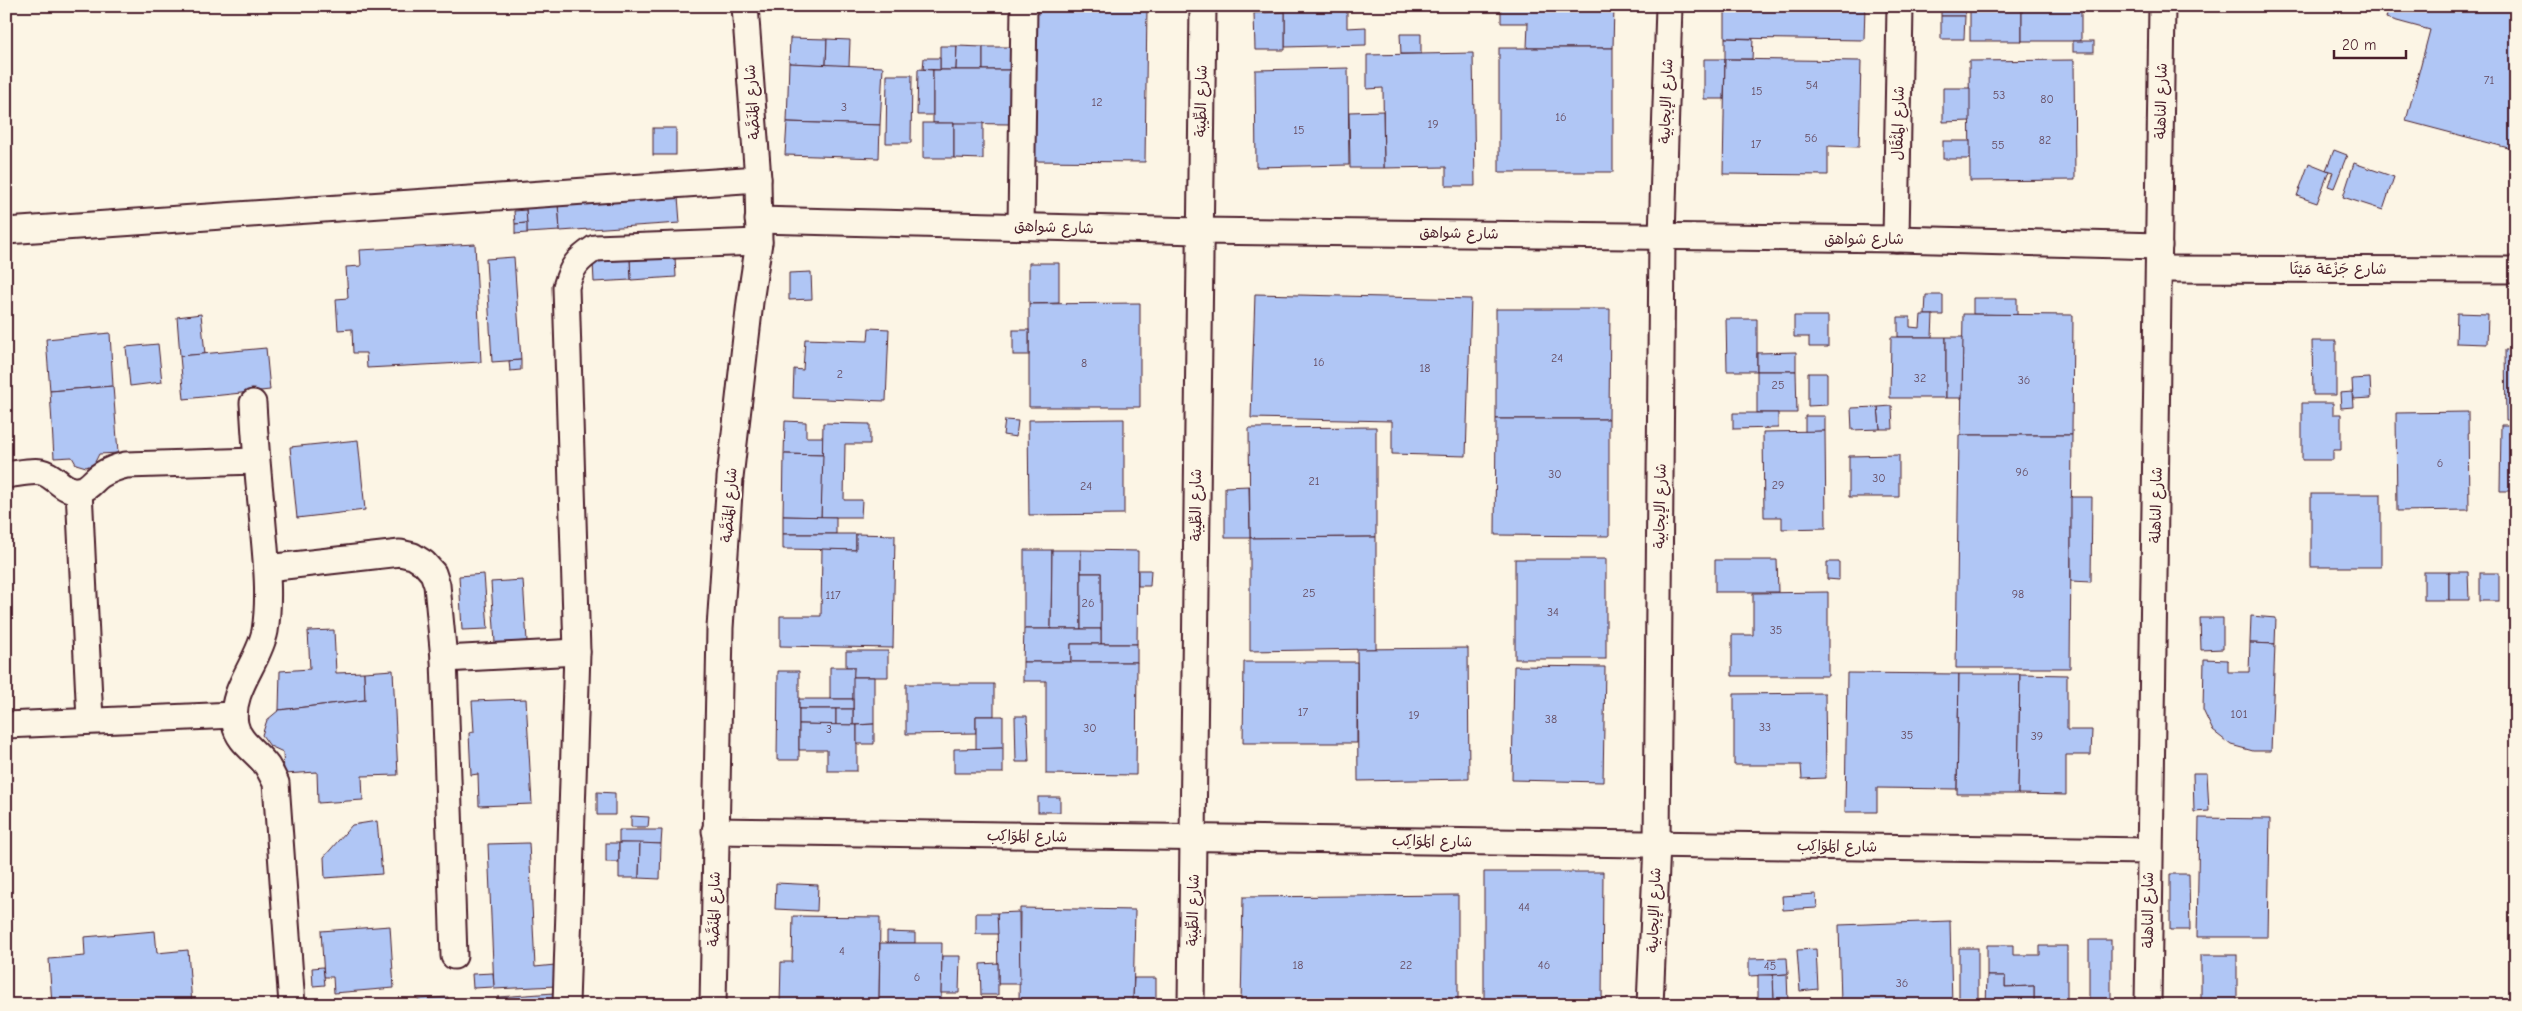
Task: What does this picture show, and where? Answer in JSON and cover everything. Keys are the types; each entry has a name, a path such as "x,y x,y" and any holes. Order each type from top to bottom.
{"street":[{"name":"شارع المَنَصَّة","path":"713,1005 720,628 730,478 759,231 758,179 745,6"},
{"path":"1021,226 1024,6"},
{"name":"شارع الطِّيبَة","path":"1191,1005 1203,6"},
{"name":"شارع الإيجابية","path":"1650,1005 1657,844 1662,237 1669,6"},
{"name":"شارع المِثْقَال","path":"1896,239 1900,6"},
{"name":"شارع الناهلة","path":"2148,1005 2160,258 2162,6"},
{"path":"6,231 758,179"},
{"name":"شارع شواهق","path":"566,1005 577,652 566,287 570,272 578,259 595,248 759,231 1021,226 1199,231 1896,239 2160,258"},
{"name":"شارع جَزْعَة مَيْثَا","path":"2160,258 2516,270"},
{"path":"253,403 256,461 267,568 267,609 264,632 256,658 236,702 234,715 236,727 243,740 267,766 276,783 292,1005"},
{"path":"6,475 40,472 51,476 69,489 79,490 90,486 99,477 112,469 126,465 256,461"},
{"path":"79,490 90,720"},
{"path":"267,568 400,553 413,556 424,563 432,573 437,585 444,659 454,956"},
{"path":"444,659 577,652"},
{"path":"6,725 234,715"},
{"name":"شارع المَوَاكِب","path":"715,831 2149,851"}],"building":[{"path":"1033,6 1147,6 1145,162 1031,161"},
{"path":"1285,6 1347,6 1347,28 1366,27 1366,45 1285,47"},
{"path":"1501,6 1614,6 1613,48 1527,48 1528,23 1501,23"},
{"path":"1725,6 1865,6 1864,40 1725,38"},
{"path":"1941,6 1964,6 1965,16 1941,16"},
{"path":"1970,6 2022,6 2022,41 1970,41"},
{"path":"2022,6 2081,6 2081,41 2022,41"},
{"path":"2389,6 2516,6 2516,150 2406,121 2430,30 2386,18"},
{"path":"1285,12 1285,50 1255,50 1254,13"},
{"path":"1941,16 1965,16 1964,39 1941,39"},
{"path":"1400,34 1421,34 1421,54 1401,54"},
{"path":"790,38 827,39 826,65 789,63"},
{"path":"1725,38 1753,39 1752,59 1725,59"},
{"path":"827,39 850,40 849,66 826,65"},
{"path":"2073,41 2094,41 2094,52 2073,52"},
{"path":"940,46 957,46 956,70 940,70"},
{"path":"957,46 983,47 983,70 956,70"},
{"path":"983,47 1010,47 1010,70 983,70"},
{"path":"1499,48 1613,48 1613,172 1499,172"},
{"path":"1473,53 1475,186 1446,186 1446,167 1384,168 1383,88 1367,89 1367,55"},
{"path":"924,58 940,58 940,70 923,69"},
{"path":"1704,59 1725,59 1724,99 1704,99"},
{"path":"1725,59 1861,61 1859,147 1828,146 1828,175 1723,174"},
{"path":"2074,60 2075,180 1970,181 1969,61"},
{"path":"789,63 883,67 880,125 787,122"},
{"path":"1348,68 1349,165 1256,167 1255,70"},
{"path":"918,69 933,70 933,115 917,115"},
{"path":"933,70 1010,70 1009,124 933,123"},
{"path":"887,75 912,75 911,143 886,143"},
{"path":"1943,88 1970,88 1970,121 1943,122"},
{"path":"1383,111 1384,168 1350,168 1349,112"},
{"path":"787,122 880,125 879,158 785,155"},
{"path":"923,123 954,123 954,158 923,158"},
{"path":"954,123 983,123 983,159 954,158"},
{"path":"653,128 676,128 676,155 653,155"},
{"path":"1943,141 1970,141 1970,159 1943,159"},
{"path":"2334,150 2347,155 2334,188 2328,186 2333,172 2326,170"},
{"path":"2309,163 2329,171 2317,203 2297,196"},
{"path":"2354,163 2394,177 2383,210 2343,197"},
{"path":"678,196 680,223 560,231 558,204"},
{"path":"558,204 560,231 527,233 526,206"},
{"path":"526,210 527,223 515,224 514,211"},
{"path":"527,223 527,233 515,234 515,224"},
{"path":"475,244 481,362 367,368 366,353 353,353 352,329 338,330 336,299 348,298 346,267 361,266 360,250"},
{"path":"514,257 521,360 492,362 486,259"},
{"path":"675,257 676,277 631,280 630,260"},
{"path":"630,260 631,280 594,282 593,262"},
{"path":"1029,263 1059,263 1059,303 1029,304"},
{"path":"811,272 812,299 789,300 789,273"},
{"path":"1255,294 1471,299 1466,456 1392,454 1392,421 1251,418"},
{"path":"1926,295 1943,295 1943,315 1925,315"},
{"path":"1973,298 2017,298 2017,315 1973,314"},
{"path":"1140,303 1140,407 1029,407 1029,304"},
{"path":"1496,309 1610,309 1609,419 1496,419"},
{"path":"2457,313 2488,314 2487,344 2456,343"},
{"path":"201,314 205,354 180,356 177,317"},
{"path":"1963,314 2073,315 2072,435 1961,435"},
{"path":"1921,315 1933,315 1932,337 1898,337 1898,317 1910,317 1910,327 1920,328"},
{"path":"1794,316 1828,316 1828,347 1809,347 1809,337 1794,337"},
{"path":"1726,319 1757,319 1757,371 1727,371"},
{"path":"869,328 889,329 886,401 793,398 794,369 803,370 805,339 868,341"},
{"path":"1013,330 1029,330 1029,355 1013,355"},
{"path":"110,333 113,386 50,391 46,339"},
{"path":"1891,337 1946,337 1946,398 1890,398"},
{"path":"1946,337 1963,337 1962,398 1946,398"},
{"path":"2312,341 2336,341 2336,395 2313,395"},
{"path":"158,344 162,382 130,386 126,347"},
{"path":"266,348 270,390 184,399 180,356"},
{"path":"2505,350 2516,350 2516,420 2506,420"},
{"path":"1796,352 1796,371 1757,371 1757,353"},
{"path":"521,360 521,370 510,371 509,361"},
{"path":"1757,371 1796,371 1797,413 1757,413"},
{"path":"1808,373 1827,373 1827,405 1808,406"},
{"path":"2370,378 2371,398 2353,399 2352,379"},
{"path":"113,386 118,453 99,454 94,464 86,467 76,464 72,457 54,458 50,391"},
{"path":"2352,392 2353,407 2341,408 2340,393"},
{"path":"2302,403 2333,403 2333,414 2341,414 2341,450 2333,450 2333,460 2302,460"},
{"path":"1892,406 1893,429 1880,429 1878,407"},
{"path":"1878,407 1880,429 1852,430 1851,408"},
{"path":"2468,412 2469,510 2397,511 2396,413"},
{"path":"1733,413 1778,413 1778,428 1733,429"},
{"path":"1805,416 1825,416 1825,431 1805,432"},
{"path":"1124,419 1124,514 1029,515 1028,420"},
{"path":"1496,419 1609,419 1609,536 1495,535"},
{"path":"1005,420 1018,421 1016,437 1003,435"},
{"path":"785,421 806,422 806,437 823,437 823,455 784,454"},
{"path":"823,423 870,424 870,444 845,444 844,500 862,500 861,517 821,517"},
{"path":"2501,425 2516,425 2516,491 2500,491"},
{"path":"1376,427 1376,537 1250,538 1249,428"},
{"path":"1825,431 1826,528 1782,529 1782,517 1764,517 1763,432"},
{"path":"1959,435 2072,435 2070,668 1956,668"},
{"path":"358,440 365,510 297,518 290,447"},
{"path":"784,454 823,455 821,517 783,516"},
{"path":"1899,455 1899,497 1849,497 1849,456"},
{"path":"1249,486 1250,538 1225,538 1225,487"},
{"path":"2311,494 2381,494 2381,567 2311,567"},
{"path":"2071,497 2092,497 2091,582 2071,581"},
{"path":"783,516 836,517 836,534 783,534"},
{"path":"783,534 856,534 856,550 783,549"},
{"path":"856,534 895,535 893,648 780,646 780,616 821,616 822,549 856,550"},
{"path":"1376,537 1376,649 1250,651 1250,538"},
{"path":"1024,550 1052,550 1051,629 1024,629"},
{"path":"1052,550 1081,550 1081,629 1051,629"},
{"path":"1081,550 1138,551 1137,644 1101,644 1101,573 1081,573"},
{"path":"1515,559 1606,559 1606,659 1515,659"},
{"path":"1715,560 1777,560 1778,592 1715,592"},
{"path":"1827,562 1839,562 1839,580 1827,579"},
{"path":"1138,570 1151,570 1150,586 1138,586"},
{"path":"2424,572 2449,572 2449,600 2424,600"},
{"path":"2449,572 2468,572 2469,600 2449,600"},
{"path":"1081,573 1101,573 1101,629 1081,629"},
{"path":"2480,573 2499,573 2499,601 2480,601"},
{"path":"484,574 488,629 462,630 459,576"},
{"path":"523,580 527,641 495,643 491,582"},
{"path":"1828,592 1828,676 1732,676 1732,635 1753,635 1753,593"},
{"path":"2251,616 2276,618 2275,644 2250,643"},
{"path":"2200,618 2223,618 2223,649 2201,650"},
{"path":"1024,629 1101,629 1101,644 1071,644 1071,662 1023,662"},
{"path":"334,630 336,673 364,672 365,700 279,710 280,671 310,669 308,631"},
{"path":"2250,643 2275,644 2271,751 2253,751 2231,745 2213,731 2203,710 2204,659 2228,660 2228,672 2249,672"},
{"path":"1071,644 1137,644 1137,662 1071,662"},
{"path":"1468,648 1469,779 1358,781 1357,649"},
{"path":"846,651 888,651 888,677 853,677 854,667 846,667"},
{"path":"1023,662 1137,662 1136,775 1046,774 1046,681 1023,681"},
{"path":"1244,662 1357,662 1357,743 1243,743"},
{"path":"1514,666 1605,667 1603,782 1512,780"},
{"path":"830,667 854,667 853,699 830,699"},
{"path":"393,670 398,775 362,776 363,800 318,803 317,772 284,774 283,752 270,746 262,735 267,720 279,710 365,700 364,672"},
{"path":"778,671 799,671 799,760 777,760"},
{"path":"1847,673 1959,674 1957,789 1877,788 1877,812 1845,812"},
{"path":"1959,674 2020,674 2018,794 1957,794"},
{"path":"2020,674 2067,675 2067,730 2092,730 2091,755 2066,755 2066,795 2018,794"},
{"path":"853,677 874,677 874,724 853,725"},
{"path":"906,684 994,684 994,716 976,716 976,733 906,734"},
{"path":"1825,693 1826,778 1802,779 1801,765 1734,765 1734,694"},
{"path":"526,699 532,804 479,806 478,774 471,775 469,733 474,732 472,701"},
{"path":"799,699 853,699 853,709 799,709"},
{"path":"799,709 836,709 836,725 799,724"},
{"path":"836,709 853,709 853,725 836,725"},
{"path":"976,716 1003,716 1003,748 976,749"},
{"path":"1015,716 1027,716 1029,762 1016,762"},
{"path":"799,724 857,725 857,771 827,771 827,750 799,750"},
{"path":"874,724 874,744 857,744 857,725"},
{"path":"1003,748 1003,773 954,773 954,749"},
{"path":"2193,773 2207,773 2209,811 2194,812"},
{"path":"597,792 615,793 615,815 597,815"},
{"path":"1038,797 1060,797 1060,812 1038,812"},
{"path":"631,816 649,817 648,827 631,827"},
{"path":"2199,818 2270,819 2268,937 2197,937"},
{"path":"377,821 382,874 325,878 324,857 352,825"},
{"path":"619,830 662,830 661,844 619,843"},
{"path":"529,843 535,967 555,965 556,986 494,989 488,844"},
{"path":"606,843 619,843 619,862 606,862"},
{"path":"619,843 640,843 639,878 619,878"},
{"path":"640,843 661,844 660,879 639,878"},
{"path":"1484,872 1603,872 1602,1005 1484,1005"},
{"path":"2170,874 2189,874 2190,930 2170,930"},
{"path":"776,883 818,885 817,911 775,909"},
{"path":"1816,894 1817,908 1783,910 1782,896"},
{"path":"1458,895 1458,1005 1241,1005 1243,897"},
{"path":"1020,908 1135,910 1133,1005 1019,1005"},
{"path":"1019,912 1020,984 998,984 997,913"},
{"path":"976,913 997,913 998,934 976,934"},
{"path":"793,916 880,917 879,1005 780,1005 781,962 792,962"},
{"path":"1950,921 1952,1005 1841,1005 1839,925"},
{"path":"390,926 394,988 334,993 333,977 324,977 321,931"},
{"path":"155,931 157,953 188,950 192,1005 52,1005 49,959 85,956 84,937"},
{"path":"887,932 915,933 915,943 887,943"},
{"path":"2089,940 2111,940 2111,1005 2089,1005"},
{"path":"880,943 942,943 941,1005 879,1005"},
{"path":"1987,945 2013,945 2013,955 2040,955 2040,946 2067,946 2067,1005 2034,1005 2034,986 2005,987 2005,976 1987,976"},
{"path":"1959,948 1978,948 1978,1005 1959,1005"},
{"path":"1816,949 1818,989 1800,991 1797,950"},
{"path":"2201,955 2237,955 2237,1005 2201,1005"},
{"path":"942,956 960,956 959,993 941,993"},
{"path":"1787,958 1788,974 1749,976 1749,959"},
{"path":"998,963 998,995 981,995 980,964"},
{"path":"323,967 325,985 313,986 312,968"},
{"path":"493,973 494,987 473,988 472,974"},
{"path":"1787,974 1788,1002 1774,1002 1773,975"},
{"path":"1758,975 1773,975 1774,1002 1758,1002"},
{"path":"1987,976 2005,976 2005,987 2034,986 2034,1005 1986,1005"},
{"path":"1134,978 1156,978 1156,999 1133,999"},
{"path":"554,993 555,1005 498,1005 498,997"},
{"path":"448,997 448,1005 419,1005 418,999"},
{"path":"410,1002 410,1005 385,1005 385,1003"},
{"path":"1748,1002 1774,1002 1774,1005 1749,1005"}]}
